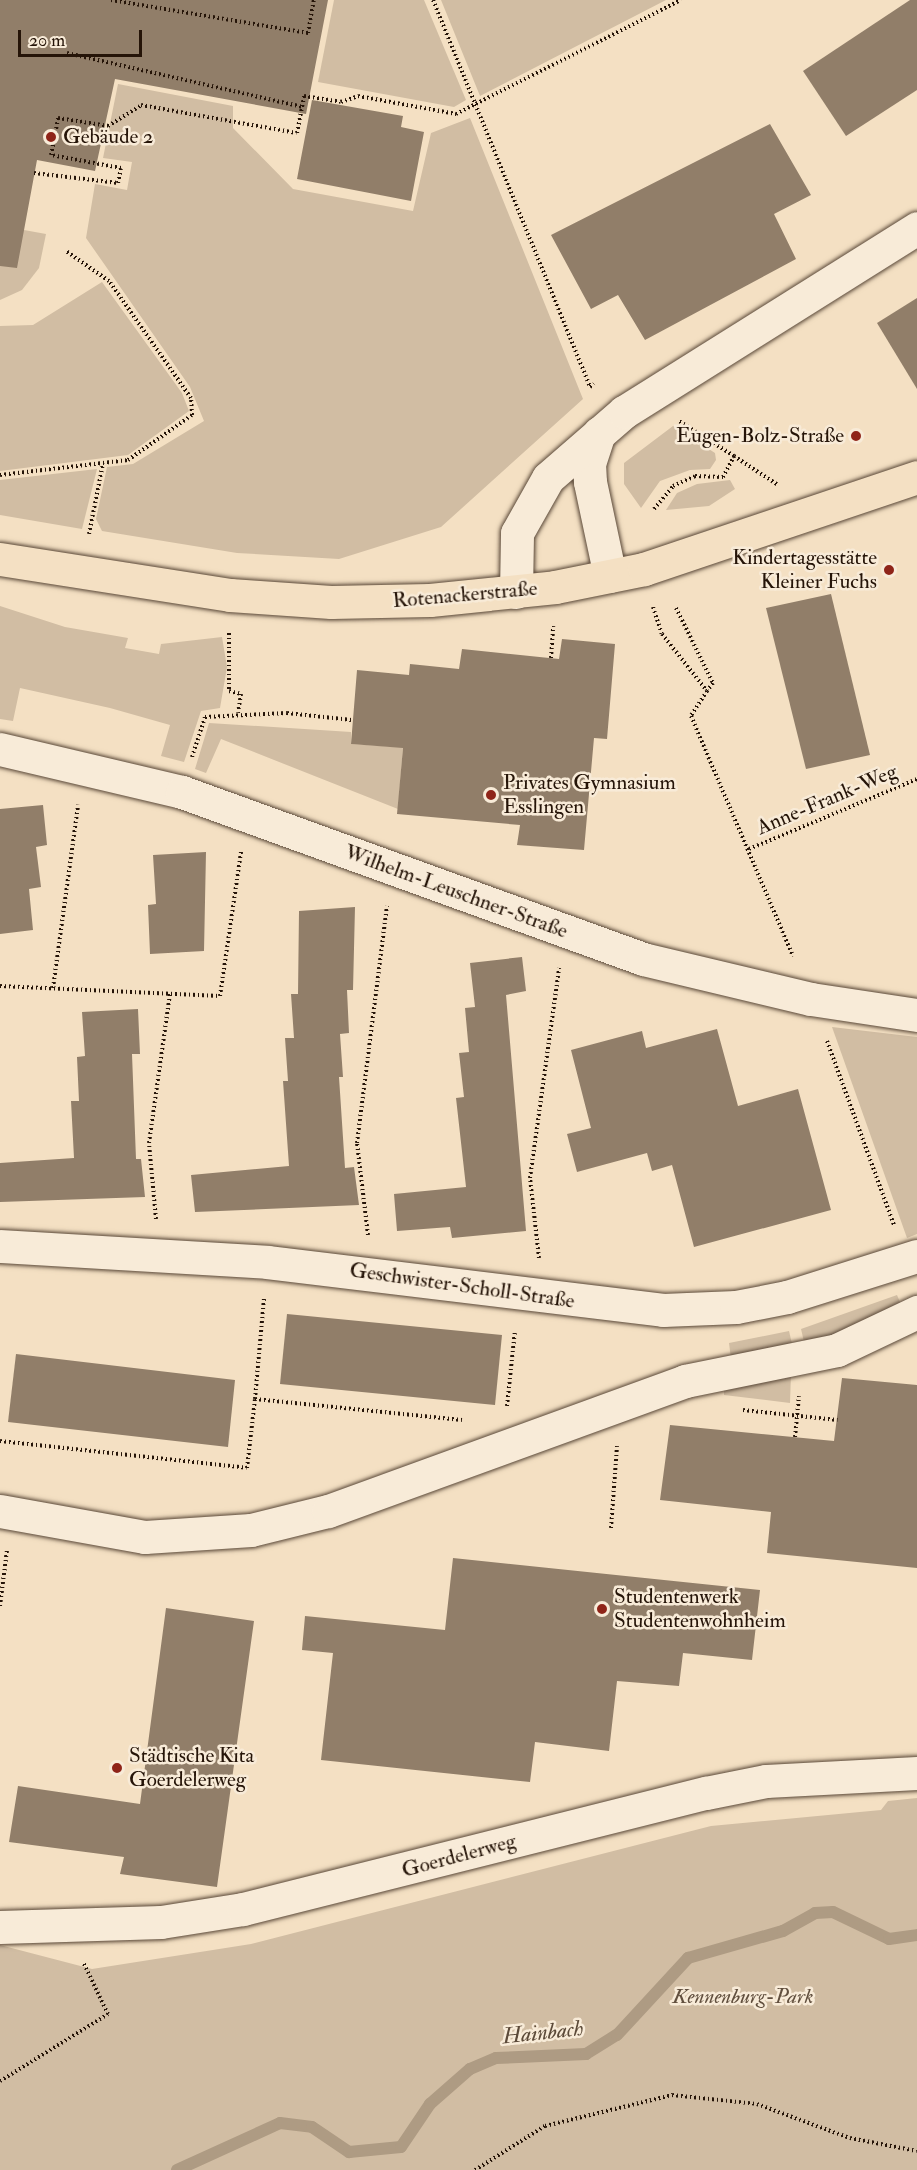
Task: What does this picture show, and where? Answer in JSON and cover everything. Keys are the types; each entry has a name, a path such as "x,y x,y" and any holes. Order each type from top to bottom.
{"main road":[{"name":"Rotenackerstraße","path":"0,559 81,573 283,600 380,602 516,592 610,576 730,544 917,477"}],"street":[{"path":"516,592 514,551 524,515 548,478 599,433 917,228"},
{"path":"599,433 590,482 610,576"},
{"name":"Wilhelm-Leuschner-Straße","path":"0,749 182,792 587,941 706,976 811,999 917,1015"},
{"name":"Geschwister-Scholl-Straße","path":"0,1246 267,1262 663,1310 736,1307 787,1297 911,1258"},
{"path":"6,1511 145,1537 250,1530 328,1511 685,1381 819,1356 917,1312"},
{"name":"Goerdelerweg","path":"0,1928 76,1928 243,1909 766,1781 917,1773"}],"path":[{"path":"111,0 308,33 314,0"},
{"path":"433,0 478,106 590,387 598,382"},
{"path":"34,173 118,183 121,168 51,155 58,118 108,126 141,105 297,133 304,96 341,102 358,96 456,114 478,106 681,0"},
{"path":"67,53 302,107"},
{"path":"0,475 133,458 188,421 193,404 109,281 66,251"},
{"path":"654,509 673,486 694,476 723,477 734,456 680,421"},
{"path":"81,573 103,463"},
{"path":"676,608 713,683 691,716 794,960"},
{"path":"654,612 662,634 707,692"},
{"path":"231,648 230,691 241,694 237,713"},
{"path":"196,746 205,717 237,713 352,720"},
{"name":"Anne-Frank-Weg","path":"749,849 917,779"},
{"path":"53,988 80,791"},
{"path":"0,986 220,996 242,842"},
{"path":"364,1203 357,1143 389,896"},
{"path":"534,1216 530,1178 560,961"},
{"path":"153,1190 149,1143 170,993"},
{"path":"811,999 911,1258"},
{"path":"0,1441 248,1468 264,1296"},
{"path":"506,1413 515,1326"},
{"path":"255,1399 470,1420"},
{"path":"611,1528 620,1404"},
{"path":"795,1437 799,1406"},
{"path":"797,1416 837,1420"},
{"path":"0,1606 6,1511"},
{"path":"0,2081 108,2014 86,1978 76,1928"},
{"path":"475,2170 545,2126 672,2095 757,2103 858,2140 917,2151"}],"green space":[{"path":"334,0 424,0 466,100 454,107 318,82"},
{"path":"441,0 666,0 480,96"},
{"path":"118,84 233,106 233,128 293,189 413,211 431,133 470,118 583,399 441,527 339,559 237,553 102,531 96,519 107,467 133,464 204,421 190,387 86,238 95,184 127,190 132,162 103,158"},
{"path":"24,230 46,234 39,268 22,290 0,300 0,233"},
{"path":"102,282 182,393 189,411 128,455 0,471 0,326 33,325"},
{"path":"673,426 715,453 716,460 710,469 690,470 660,481 641,508 624,484 624,463"},
{"path":"97,469 82,529 0,515 0,480"},
{"path":"730,480 735,489 709,506 666,510 677,493 697,484"},
{"path":"0,606 65,627 128,638 125,648 159,654 161,644 222,637 227,667 220,708 201,711 184,762 161,756 170,725 110,708 20,688 13,721 0,719"},
{"path":"405,722 398,809 221,739 206,773 195,769 209,723 351,732 351,744 397,747"},
{"path":"832,1027 917,1037 917,1234 907,1238"},
{"path":"897,1295 902,1307 805,1346 801,1329"},
{"path":"789,1331 793,1348 731,1359 729,1343"},
{"path":"791,1374 790,1403 724,1395 724,1384"},
{"name":"Kennenburg-Park","path":"917,1798 917,2170 0,2170 0,1945 92,1969 251,1944 711,1826 881,1810 888,1801"}],"building":[{"name":"Gebäude 2","path":"0,0 328,0 306,114 115,79 95,171 37,160 17,268 0,266"},
{"path":"910,0 917,0 917,90 846,136 803,71"},
{"path":"312,100 403,116 401,127 424,132 411,201 297,179"},
{"path":"770,124 811,195 774,214 796,259 645,340 618,295 591,309 551,235"},
{"path":"917,298 917,389 877,323"},
{"path":"831,594 870,755 806,769 766,608"},
{"path":"562,639 615,644 607,739 594,738 584,850 517,845 520,825 397,814 403,748 351,744 357,670 409,675 410,664 459,669 462,649 559,659"},
{"path":"43,805 47,845 36,847 41,887 29,889 33,930 0,934 0,809"},
{"path":"206,852 204,951 150,954 148,905 156,904 153,855"},
{"path":"355,907 353,990 347,990 349,1033 340,1034 343,1077 339,1077 345,1168 354,1167 359,1205 195,1212 191,1175 289,1166 283,1081 288,1081 285,1038 294,1038 291,994 298,994 299,911"},
{"path":"522,957 526,991 506,995 526,1231 452,1238 450,1227 397,1231 394,1194 466,1187 456,1098 464,1097 459,1053 469,1052 465,1008 475,1007 470,963"},
{"path":"138,1009 140,1054 132,1054 136,1159 141,1159 145,1197 0,1202 0,1163 74,1158 71,1101 79,1101 77,1057 85,1056 82,1012"},
{"path":"717,1029 738,1106 798,1089 831,1210 694,1247 672,1165 652,1171 647,1153 577,1172 567,1134 591,1128 571,1050 642,1031 646,1048"},
{"path":"287,1314 502,1335 495,1405 280,1384"},
{"path":"16,1354 235,1380 228,1447 8,1422"},
{"name":"Studentenwerk Studentenwohnheim","path":"842,1378 917,1385 917,1568 767,1553 771,1512 660,1500 670,1425 834,1441"},
{"path":"453,1558 760,1590 752,1660 683,1653 679,1686 617,1681 609,1751 535,1742 530,1782 321,1760 333,1653 302,1650 305,1616 445,1630"},
{"name":"Städtische Kita Goerdelerweg","path":"166,1608 254,1621 217,1887 120,1874 124,1857 9,1842 18,1786 140,1804"}],"waterway":[{"name":"Hainbach","path":"177,2170 280,2123 312,2127 349,2152 401,2147 430,2104 470,2069 496,2058 586,2054 617,2035 688,1958 783,1931 815,1913 833,1912 889,1939 917,1935"}],"place":[{"name":"Gebäude 2","path":"51,137"},
{"name":"Eugen-Bolz-Straße","path":"856,436"},
{"name":"Kindertagesstätte Kleiner Fuchs","path":"889,570"},
{"name":"Privates Gymnasium Esslingen","path":"491,795"},
{"name":"Studentenwerk Studentenwohnheim","path":"602,1609"},
{"name":"Städtische Kita Goerdelerweg","path":"117,1768"}]}
